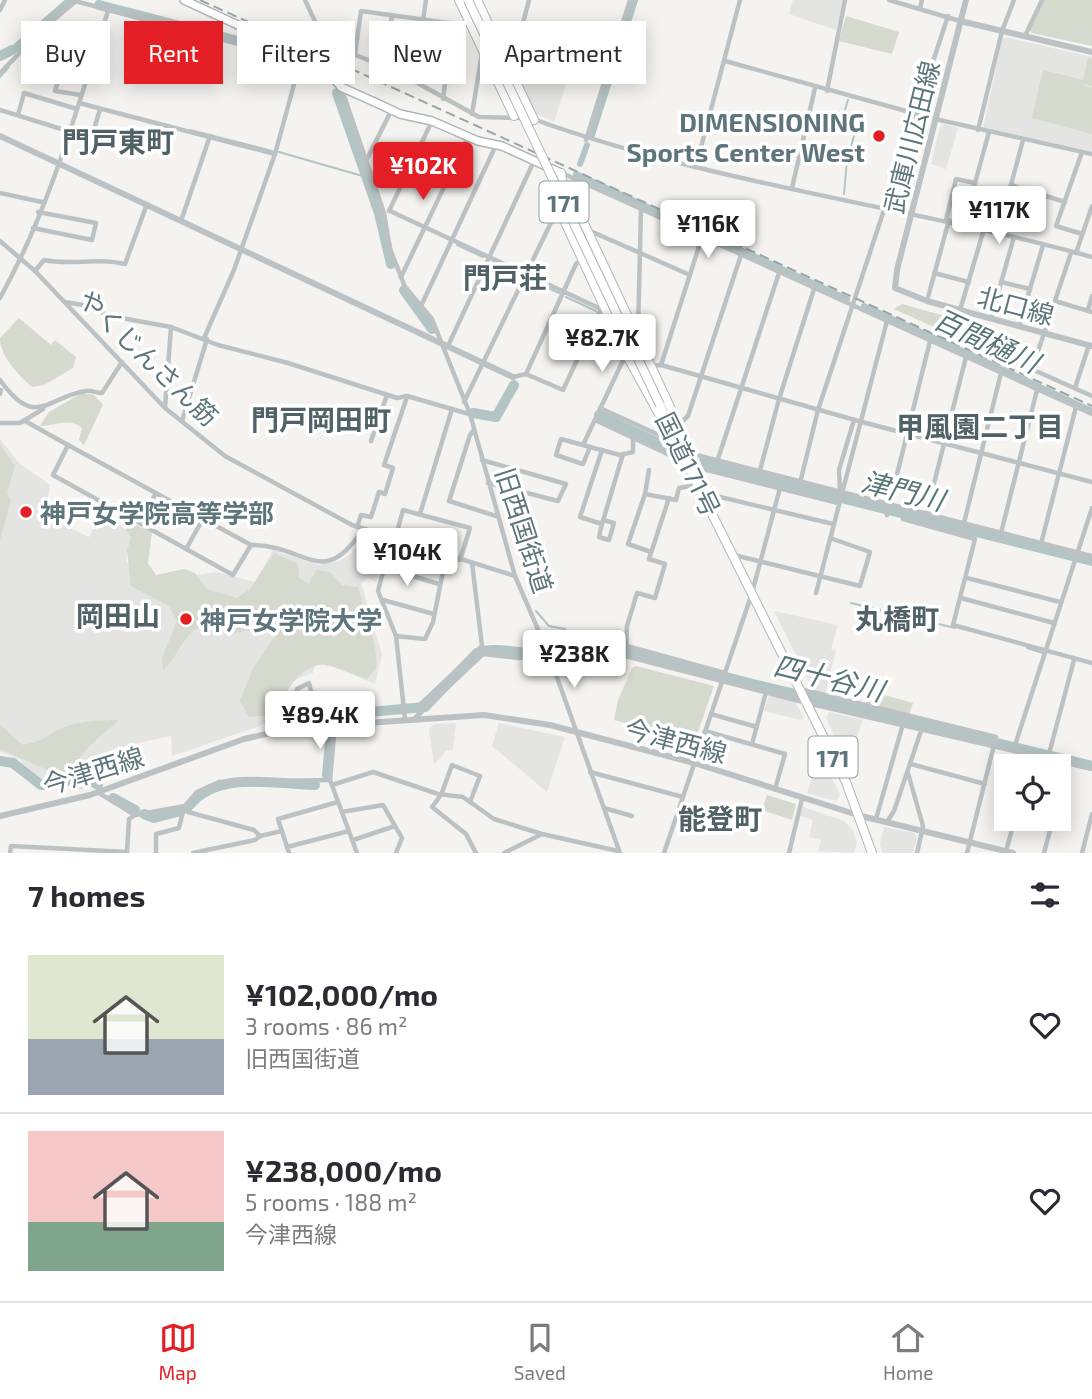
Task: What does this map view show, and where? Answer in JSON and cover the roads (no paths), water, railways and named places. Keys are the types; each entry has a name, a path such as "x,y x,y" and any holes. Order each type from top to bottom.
{"highway":[{"path":"459,0 480,46"},
{"name":"国道171号","path":"468,0 680,451 861,816 872,853"},
{"path":"477,0 487,21"},
{"path":"498,84 514,116"},
{"path":"517,84 534,120"},
{"name":"171","path":"561,173 637,342 671,409 671,432"},
{"name":"171","path":"561,173 560,203 571,234 626,354 658,415 671,432"},
{"name":"171","path":"560,203 572,202"}],"main road":[{"path":"184,0 237,26"},
{"path":"339,84 392,110 432,121 561,173"}],"street":[{"path":"0,10 5,0"},
{"path":"92,6 100,0"},
{"path":"305,0 315,21"},
{"path":"423,19 426,0"},
{"path":"523,21 529,0"},
{"path":"586,140 630,13 630,0"},
{"path":"696,166 740,0"},
{"path":"827,91 845,0"},
{"path":"889,0 960,21 1092,52"},
{"path":"920,8 922,0"},
{"name":"武庫川広田線","path":"894,283 966,0"},
{"path":"978,130 1002,31 1014,0"},
{"path":"1025,36 1042,0"},
{"path":"51,21 73,1 85,2 108,11 237,42"},
{"path":"369,60 355,54 361,10 433,21"},
{"path":"105,21 108,11"},
{"path":"391,21 392,15"},
{"path":"800,482 818,410 948,16"},
{"path":"466,26 471,26"},
{"path":"0,73 21,50"},
{"path":"724,61 815,88 978,130 1092,154"},
{"path":"472,114 480,69"},
{"path":"57,84 55,91 81,95"},
{"path":"0,298 22,258 42,202 60,164 85,84"},
{"path":"181,421 206,339 242,249 275,154 294,84"},
{"path":"419,84 479,117 514,116 534,120 586,140 792,188 964,223 1092,257"},
{"path":"443,99 445,84"},
{"path":"341,87 341,95 384,213 390,249 401,277 422,304 440,341"},
{"path":"792,188 815,88"},
{"path":"18,115 24,93 77,109"},
{"path":"79,103 275,154"},
{"path":"88,150 100,109"},
{"path":"0,110 71,132"},
{"path":"365,163 392,110"},
{"path":"390,211 432,121"},
{"path":"964,223 989,132"},
{"path":"0,136 513,377 526,374 563,390 603,308 390,211 384,213"},
{"path":"181,220 210,136"},
{"path":"401,277 468,137"},
{"path":"998,233 1023,140"},
{"path":"422,304 496,145"},
{"path":"1082,152 1056,226 1082,234"},
{"path":"448,346 534,161"},
{"path":"561,173 1092,414"},
{"path":"927,300 956,179 975,183"},
{"path":"1011,185 1065,202"},
{"path":"0,193 42,202"},
{"path":"464,403 560,203"},
{"path":"35,271 44,260 79,264 102,259 125,264 147,204"},
{"path":"1032,369 1043,333 1092,206"},
{"path":"637,342 641,208"},
{"path":"33,228 92,240 96,223 38,212"},
{"path":"571,234 586,229 690,275"},
{"path":"984,229 954,334 1092,396"},
{"path":"661,365 702,237"},
{"path":"991,318 1014,237"},
{"name":"やくじんさん筋","path":"0,242 35,271 165,408 225,456 360,528 515,576"},
{"path":"1019,326 1043,245"},
{"path":"599,409 659,436 671,432 688,416 741,256"},
{"path":"526,374 576,264 582,259"},
{"path":"717,462 779,272"},
{"path":"934,273 969,282"},
{"path":"1001,282 1030,289"},
{"name":"北口線","path":"894,283 900,293 1090,346"},
{"path":"759,474 779,399 814,289"},
{"path":"1055,301 1090,311 1092,296"},
{"path":"65,302 83,305 110,316 172,327 387,395 407,396 470,414"},
{"path":"816,593 887,321"},
{"path":"165,408 172,327"},
{"name":"旧西国街道","path":"440,341 470,414 515,576 549,655 574,732"},
{"path":"887,515 930,341"},
{"path":"1075,388 1090,346"},
{"path":"583,445 626,354"},
{"path":"926,515 966,357"},
{"path":"0,423 25,421 43,409 88,390 102,393 111,383 122,362"},
{"path":"650,366 661,365 854,420 1092,482"},
{"path":"962,534 1001,373"},
{"path":"0,380 2,390 30,407 43,409"},
{"path":"1001,533 1037,390"},
{"path":"371,441 387,395"},
{"path":"25,421 251,545 271,545 320,563 339,558 348,552 360,528 361,515 371,517 379,492 385,494 393,468 384,465 407,396"},
{"path":"1041,544 1076,407"},
{"path":"420,514 452,409"},
{"path":"595,419 688,464 838,502"},
{"path":"840,494 839,470 854,420"},
{"path":"474,430 470,435 449,501 497,516"},
{"path":"590,447 583,464 556,455 561,439 623,454 633,452 633,439"},
{"path":"68,445 53,475 233,575 251,545"},
{"path":"602,450 580,517 603,522 623,454"},
{"path":"680,451 759,474 1092,556"},
{"path":"482,460 565,481 566,484 558,501 488,483"},
{"path":"649,470 645,494 628,544 651,552"},
{"path":"645,494 676,500 679,488 698,485"},
{"path":"664,853 752,593 780,488"},
{"path":"140,523 156,493"},
{"path":"704,497 712,495 833,524"},
{"path":"626,647 627,625 637,593 654,598 665,564 649,559 669,498"},
{"path":"1016,742 1092,508"},
{"path":"404,713 396,636 378,592 382,567 403,510 470,527 460,560"},
{"path":"186,549 203,519"},
{"path":"903,519 962,534 976,541 953,625 1092,663"},
{"path":"733,555 860,586 870,552 830,538"},
{"path":"396,636 425,639 434,614 446,556"},
{"path":"472,563 483,650"},
{"path":"382,567 439,584"},
{"path":"967,578 1060,602"},
{"path":"961,598 1054,623"},
{"path":"382,600 434,614"},
{"path":"545,646 578,634 766,692 803,696 1031,754"},
{"path":"483,650 518,658 549,655 569,644 589,646 724,677"},
{"path":"552,663 579,672 589,646"},
{"path":"421,704 483,650"},
{"path":"415,718 483,650"},
{"path":"1050,750 1074,659"},
{"path":"293,728 297,689 309,683 319,725"},
{"path":"752,744 766,692"},
{"path":"803,696 904,721 921,731 995,743"},
{"name":"今津西線","path":"0,816 99,793 244,739 293,728 404,713 415,718 491,715 526,719 694,763 861,816 1009,852"},
{"path":"712,714 757,727"},
{"path":"876,819 904,721"},
{"path":"335,723 331,783 358,853"},
{"path":"705,731 785,754 775,789"},
{"path":"887,822 911,764 921,731"},
{"path":"574,732 620,852"},
{"path":"967,853 995,743"},
{"path":"1071,763 1092,769"},
{"path":"911,764 985,784"},
{"path":"470,802 480,776 452,765 441,795 432,807 466,834 476,853"},
{"path":"589,771 683,797"},
{"path":"156,853 156,834 179,828 185,807 197,792 219,782 331,783 373,772 441,795 463,797 494,820 620,852"},
{"path":"907,772 922,831 917,853"},
{"path":"99,793 135,815"},
{"path":"789,853 802,799"},
{"path":"338,802 278,819 288,850 349,831"},
{"path":"342,812 383,805 402,838 396,853"},
{"path":"10,853 11,846 127,852 129,819 135,815 185,807"},
{"path":"185,807 188,812 254,831 260,836"},
{"path":"603,807 632,816"},
{"path":"1082,853 1092,814"},
{"path":"353,840 395,826"},
{"path":"193,853 255,840 260,836 282,831"},
{"path":"1009,852 1012,831"},
{"path":"1044,853 1050,831"},
{"path":"504,853 542,834"}],"waterway":[{"name":"百間樋川","path":"592,135 635,0"},
{"name":"津門川","path":"18,47 70,2"},
{"name":"津門川","path":"99,5 237,41"},
{"name":"津門川","path":"0,56 12,50"},
{"path":"0,77 9,67"},
{"name":"津門川","path":"337,93 379,213 391,264"},
{"path":"844,194 847,160 857,126 841,123 848,100"},
{"path":"710,124 734,131"},
{"path":"190,130 272,151"},
{"name":"百間樋川","path":"580,164 587,145"},
{"path":"279,152 366,177"},
{"name":"百間樋川","path":"576,174 847,299"},
{"path":"457,245 483,257"},
{"path":"493,262 499,265"},
{"path":"529,279 559,293"},
{"name":"津門川","path":"404,290 432,329"},
{"path":"566,297 596,311"},
{"name":"百間樋川","path":"864,306 1092,411"},
{"name":"津門川","path":"473,413 496,417 514,385"},
{"name":"津門川","path":"599,415 669,448"},
{"name":"津門川","path":"702,463 1092,561"},
{"path":"851,603 955,628"},
{"path":"536,611 549,626 565,629"},
{"name":"四十谷川","path":"555,646 571,639 586,640 749,683 1092,766"},
{"path":"1027,648 1043,653"},
{"path":"347,714 425,707 477,653 493,650 541,652"},
{"path":"327,775 331,732"},
{"path":"0,761 13,763 41,785 84,777 98,785"},
{"path":"189,806 215,787 230,783 315,785"},
{"path":"113,798 135,810"},
{"path":"144,814 154,818 181,811"}],"railway":[{"path":"200,0 1092,406"}],"place":[{"name":"DIMENSIONING Sports Center West","path":"879,136"},
{"name":"神戸女学院高等学部","path":"26,512"},
{"name":"神戸女学院大学","path":"186,619"}],"district":[{"name":"門戸東町","path":"118,141"},
{"name":"門戸荘","path":"505,277"},
{"name":"門戸岡田町","path":"321,419"},
{"name":"甲風園二丁目","path":"980,426"},
{"name":"岡田山","path":"118,615"},
{"name":"丸橋町","path":"897,618"},
{"name":"能登町","path":"720,818"}]}
